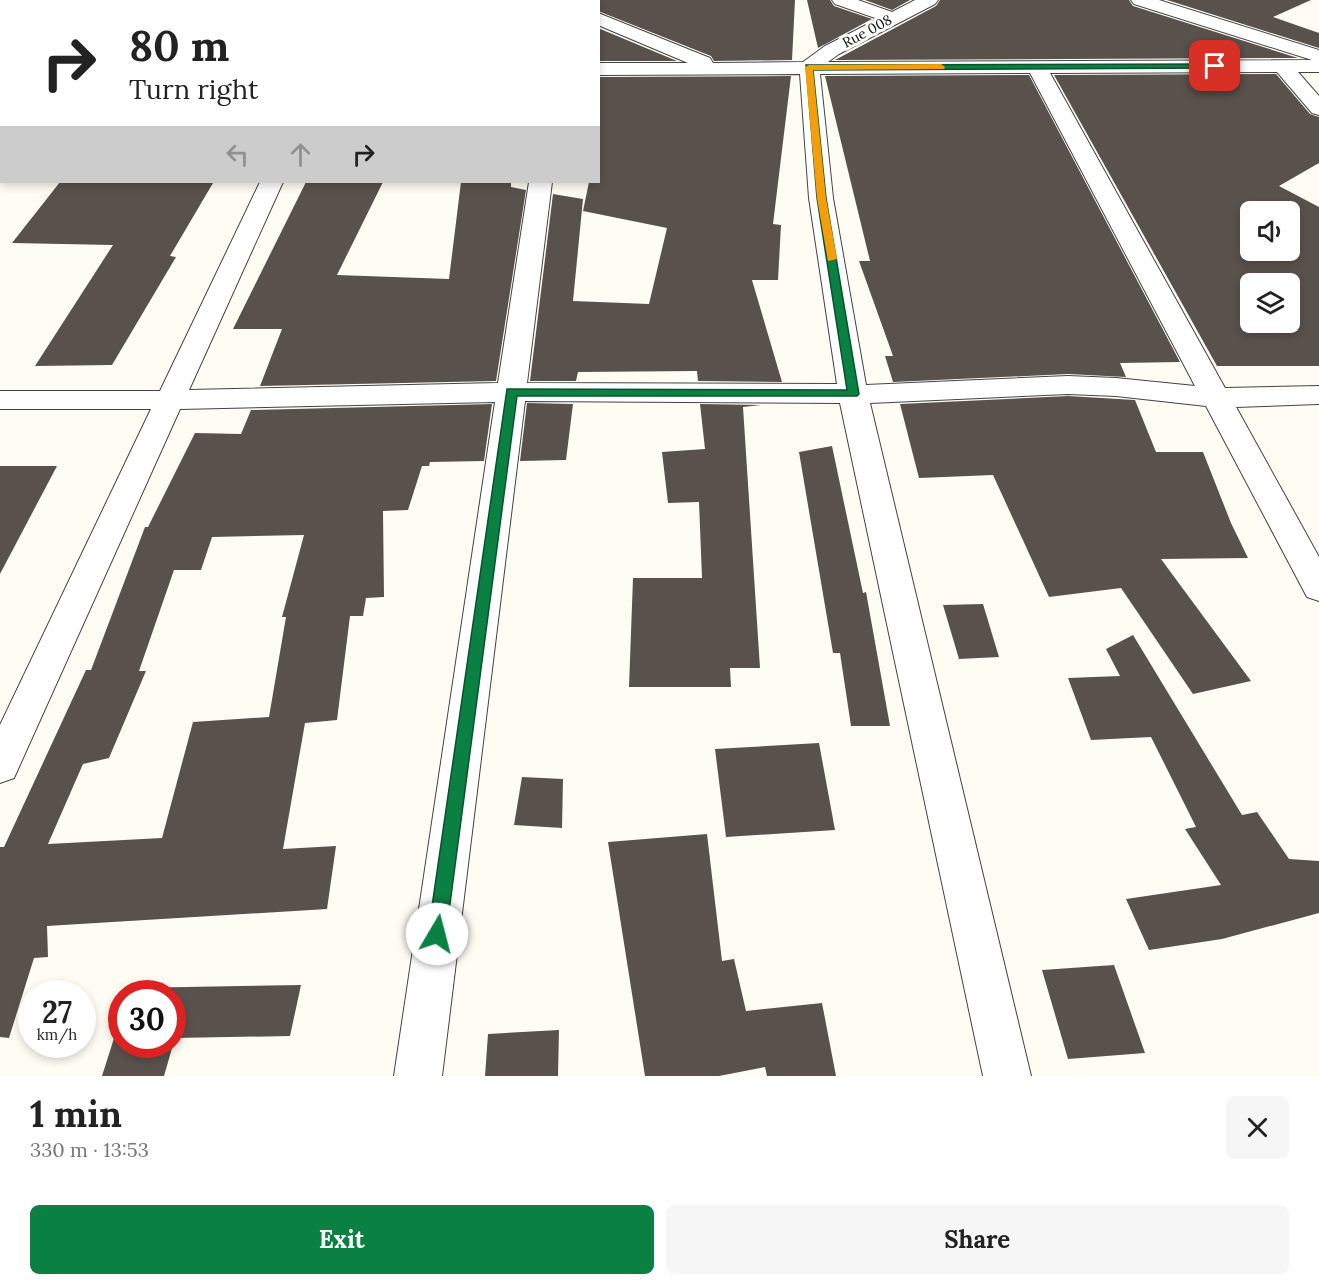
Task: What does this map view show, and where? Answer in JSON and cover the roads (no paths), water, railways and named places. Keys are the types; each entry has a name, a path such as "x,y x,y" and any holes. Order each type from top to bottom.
{"street":[{"path":"841,0 892,18"},
{"name":"Rue 008","path":"809,67 832,50 929,0"},
{"path":"1140,0 1319,56"},
{"path":"600,19 716,68"},
{"path":"1282,66 1319,109"},
{"path":"600,69 1319,66"},
{"path":"809,67 821,198 853,394 1007,1076"},
{"path":"1037,67 1319,588"},
{"path":"0,766 271,183"},
{"path":"418,1076 540,183"},
{"path":"0,400 169,400 511,392 853,394 1068,385 1116,387 1218,398 1319,395"}]}
